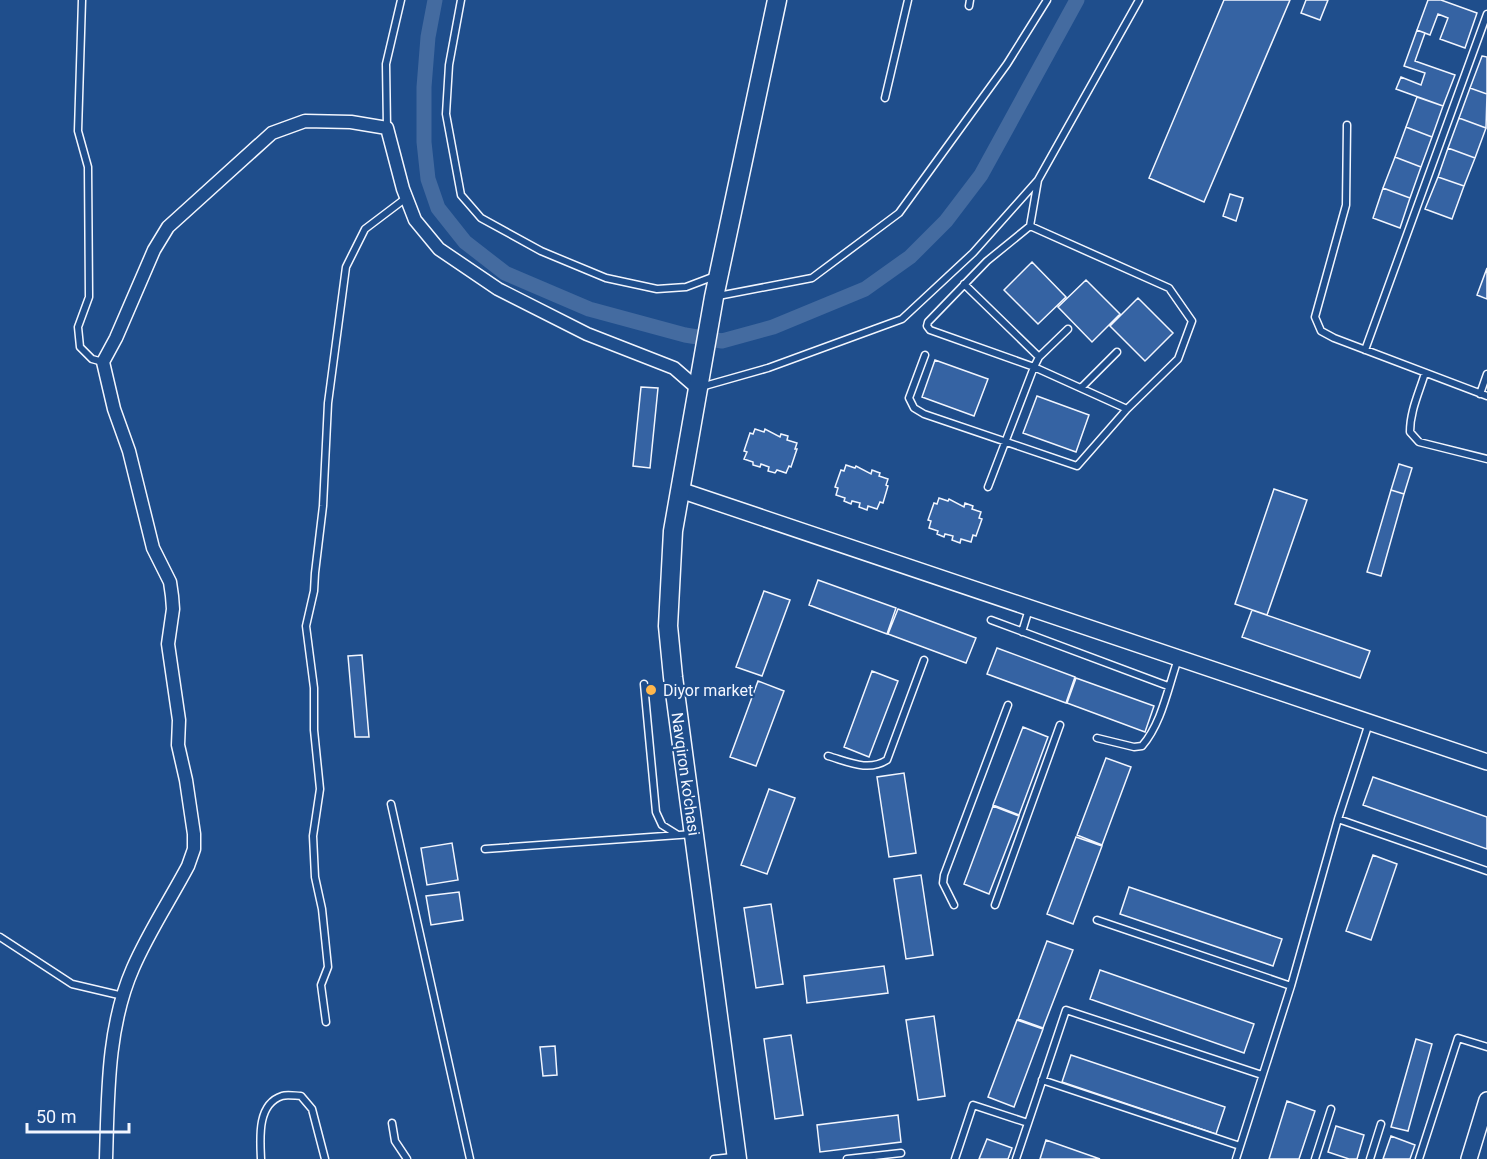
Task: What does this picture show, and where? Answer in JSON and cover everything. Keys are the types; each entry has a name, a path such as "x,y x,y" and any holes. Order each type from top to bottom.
{"main road":[{"name":"Navqiron ko'chasi","path":"737,1158 686,834 668,626 673,531 697,388 718,274 777,0"}],"street":[{"path":"105,1159 110,1062 119,1011 133,968 188,867 194,849 186,780 178,745 179,720 168,644 173,609 170,582 153,548 129,451 114,409 103,362 116,338 154,250 168,227 273,133 305,121 351,122 387,128 406,197 415,220 439,249 498,289 587,334 674,368 697,388"},
{"path":"680,490 1487,762"},
{"path":"1469,1159 1487,1100"}],"lane":[{"path":"82,0 78,130 88,167 88,297 78,327 80,347 92,359 103,362"},
{"path":"461,0 449,65 446,114 461,195 481,218 542,251 606,278 657,289 686,286 718,274"},
{"path":"885,98 908,0"},
{"path":"714,297 812,278 899,213 1006,64 1047,0"},
{"path":"697,388 768,368 902,319 973,253 1038,180 1139,0"},
{"path":"387,128 386,64 401,1"},
{"path":"1365,350 1487,14"},
{"path":"1347,124 1346,205 1315,317 1322,331 1334,338 1487,396"},
{"path":"1038,180 1029,226 987,261 964,284 928,322 930,330 1034,367 1127,409"},
{"path":"326,1022 321,985 328,967 322,909 315,877 313,837 320,789 314,730 314,688 306,626 315,591 323,506 328,403 346,267 365,229 406,197"},
{"path":"925,355 909,398 914,408 924,414 1077,466 1127,409 1178,359 1192,321 1169,288 1029,226"},
{"path":"964,284 1039,357"},
{"path":"988,487 1039,357 1068,329"},
{"path":"1081,388 1117,352"},
{"path":"1425,373 1410,414 1410,432 1419,442 1487,459"},
{"path":"1480,394 1487,374"},
{"path":"1022,632 1029,608"},
{"path":"991,620 1168,686"},
{"path":"1097,738 1134,747 1142,746 1149,737 1178,658"},
{"path":"828,756 858,765 876,767 887,760 924,660"},
{"path":"644,684 656,812 662,825 686,834"},
{"path":"954,904 943,883 944,875 1008,705"},
{"path":"1236,1159 1291,986 1338,819 1369,723"},
{"path":"995,905 1060,725"},
{"path":"392,804 470,1159"},
{"path":"1338,819 1487,871"},
{"path":"485,849 686,834"},
{"path":"1097,920 1291,986"},
{"path":"0,936 72,984 124,996"},
{"path":"1016,1159 1066,1010 1262,1075"},
{"path":"1419,1159 1458,1038 1487,1047"},
{"path":"1042,1080 1240,1146"},
{"path":"261,1159 261,1125 269,1104 283,1095 301,1096 312,1109 325,1159"},
{"path":"955,1159 973,1105 1028,1123"},
{"path":"1315,1159 1331,1109"},
{"path":"392,1124 395,1142 407,1159"},
{"path":"1370,1159 1381,1124"},
{"path":"847,1159 901,1153"},
{"path":"714,1159 737,1158"}],"building":[{"path":"1224,0 1290,0 1204,202 1149,178"},
{"path":"1306,0 1328,0 1320,20 1301,13"},
{"path":"1428,0 1441,0 1477,13 1465,48 1440,39 1448,18 1438,14 1430,35 1417,30"},
{"path":"1417,30 1425,33 1415,61 1455,75 1443,106 1396,89 1401,77 1421,85 1425,73 1404,66"},
{"path":"1482,56 1487,57 1487,94 1470,88"},
{"path":"1470,88 1487,94 1486,128 1459,118"},
{"path":"1417,97 1443,106 1432,137 1406,127"},
{"path":"1459,118 1486,128 1475,158 1448,148"},
{"path":"1406,127 1432,137 1421,167 1395,157"},
{"path":"1448,148 1475,158 1464,186 1438,177"},
{"path":"1395,157 1421,167 1410,198 1383,188"},
{"path":"1438,177 1464,186 1452,219 1425,209"},
{"path":"1383,188 1410,198 1400,228 1373,218"},
{"path":"1230,194 1243,198 1236,221 1223,216"},
{"path":"1032,262 1066,297 1038,324 1004,290"},
{"path":"1487,268 1487,299 1477,295"},
{"path":"1086,280 1120,314 1092,342 1058,307"},
{"path":"1138,298 1173,333 1145,361 1110,326"},
{"path":"935,360 988,379 974,416 922,397"},
{"path":"641,387 658,388 650,468 633,466"},
{"path":"1037,396 1089,415 1076,452 1023,433"},
{"path":"755,429 764,432 765,429 780,437 781,434 788,436 787,440 797,443 791,467 789,466 786,473 777,470 775,473 768,471 769,467 761,464 760,467 753,465 753,462 744,459 750,433 753,434"},
{"path":"1399,464 1412,468 1404,494 1391,490"},
{"path":"846,465 855,468 856,466 871,474 872,470 888,479 883,503 880,502 877,509 868,506 867,510 859,507 860,503 852,501 851,504 844,501 845,498 836,495 838,488 835,487 841,470 844,471"},
{"path":"1274,489 1307,500 1267,615 1235,604"},
{"path":"1391,490 1404,494 1381,576 1367,572"},
{"path":"939,498 948,501 949,499 964,507 965,503 981,512 979,518 982,519 976,536 973,535 971,542 961,539 960,543 952,540 953,536 945,534 944,537 937,534 938,531 929,528 931,521 928,520 934,503 937,504"},
{"path":"818,580 896,608 887,634 809,605"},
{"path":"764,591 790,600 762,676 736,667"},
{"path":"898,609 976,638 966,663 888,634"},
{"path":"1252,610 1370,651 1360,678 1242,637"},
{"path":"997,648 1075,677 1066,703 987,674"},
{"path":"362,655 369,737 355,737 348,656"},
{"path":"872,671 898,681 869,757 844,747"},
{"path":"1076,678 1154,706 1145,732 1067,703"},
{"path":"758,681 784,691 756,766 730,757"},
{"path":"1023,727 1048,737 1019,815 993,805"},
{"path":"1106,758 1131,767 1102,845 1077,835"},
{"path":"904,773 916,853 889,857 877,777"},
{"path":"1373,777 1487,817 1487,849 1363,805"},
{"path":"769,789 795,798 767,874 741,865"},
{"path":"993,806 1019,816 989,894 964,884"},
{"path":"1076,837 1102,846 1073,924 1047,914"},
{"path":"452,843 458,880 427,885 421,848"},
{"path":"1373,855 1397,864 1371,940 1346,931"},
{"path":"921,875 933,955 906,959 894,879"},
{"path":"1129,887 1282,939 1273,966 1120,914"},
{"path":"459,892 463,920 431,925 426,896"},
{"path":"771,904 783,984 756,988 744,908"},
{"path":"1047,941 1073,950 1043,1028 1018,1019"},
{"path":"884,966 888,993 807,1003 804,976"},
{"path":"1100,970 1254,1024 1244,1053 1090,999"},
{"path":"934,1016 945,1096 918,1100 906,1020"},
{"path":"1017,1020 1043,1029 1014,1107 988,1097"},
{"path":"791,1035 803,1115 775,1119 764,1039"},
{"path":"1416,1039 1432,1044 1408,1131 1391,1127"},
{"path":"555,1046 557,1075 543,1076 540,1047"},
{"path":"1071,1055 1225,1107 1216,1134 1062,1082"},
{"path":"1287,1101 1315,1111 1299,1159 1269,1159"},
{"path":"898,1115 901,1142 820,1152 817,1125"},
{"path":"1336,1126 1364,1135 1357,1159 1349,1159 1328,1152"},
{"path":"1391,1136 1415,1145 1410,1159 1383,1159"},
{"path":"987,1139 1012,1148 1008,1159 979,1159"},
{"path":"1046,1140 1100,1159 1040,1159"}],"waterway":[{"path":"435,0 428,37 424,87 424,142 428,179 438,208 465,242 505,273 589,309 685,335 722,341 773,327 865,289 910,257 946,221 981,175 1077,0"}],"place":[{"name":"Diyor market","path":"651,690"}]}
